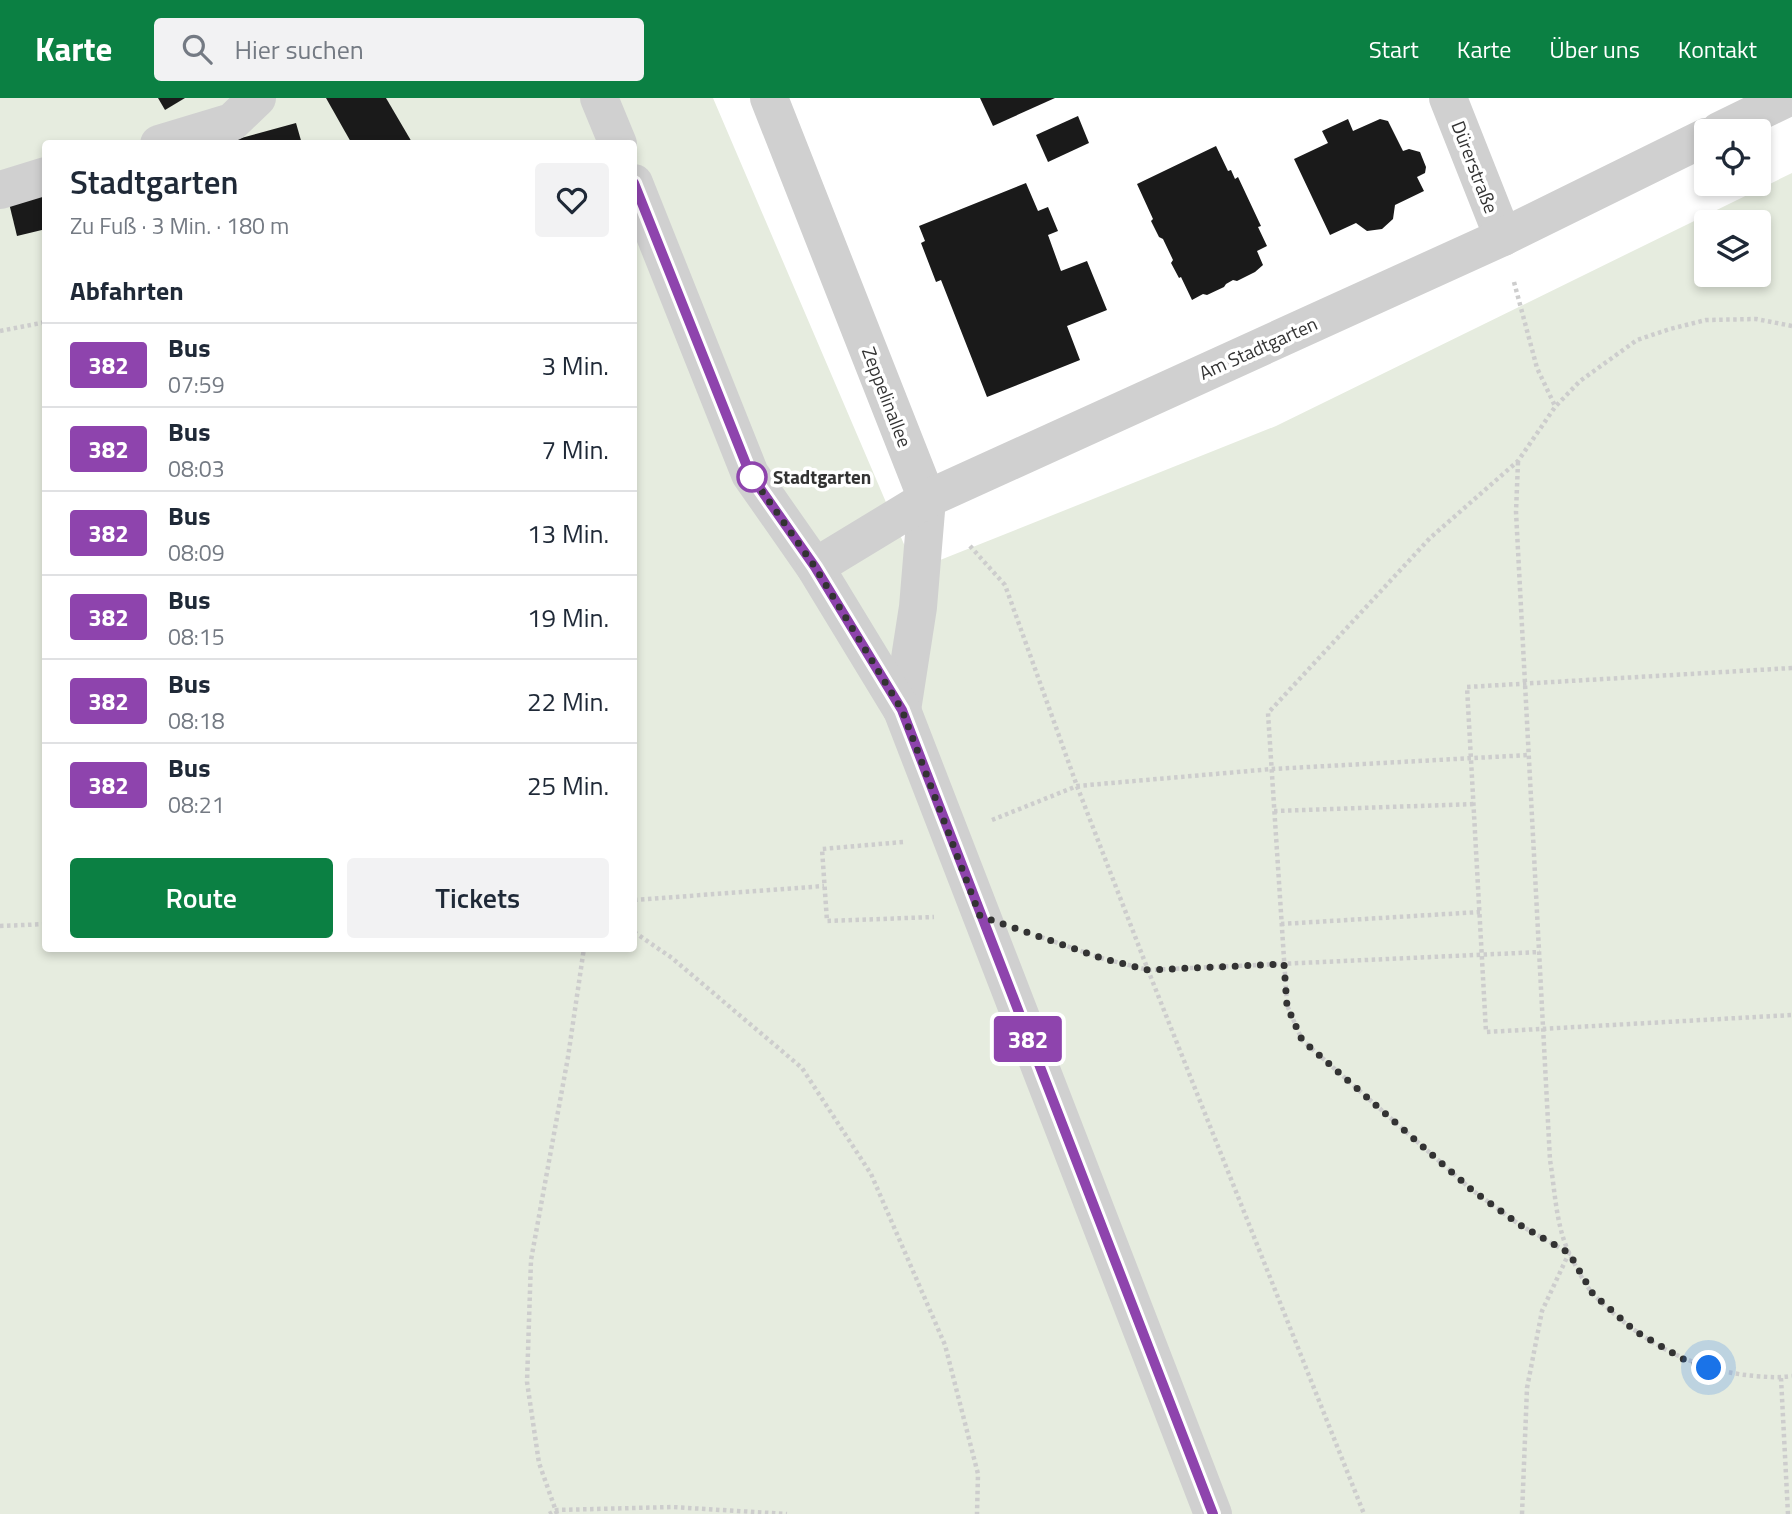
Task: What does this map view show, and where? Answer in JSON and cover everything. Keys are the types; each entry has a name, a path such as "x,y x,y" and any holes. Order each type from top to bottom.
{"street":[{"path":"172,140 232,122 257,98"},
{"path":"599,98 616,140"},
{"name":"Zeppelinallee","path":"769,98 927,499 918,607 902,710"},
{"name":"Dürerstraße","path":"1448,98 1503,237"},
{"path":"1743,119 1787,98"},
{"name":"Am Stadtgarten","path":"815,567 927,499 1503,237 1694,143"},
{"path":"0,190 42,177"},
{"name":"Zeppelinallee","path":"637,191 750,474 815,567 902,710 1213,1514"}],"path":[{"path":"1503,237 1537,368 1555,407"},
{"path":"1569,1253 1520,1225 1472,1190 1302,1040 1287,1006 1268,713 1430,538 1518,461 1555,407 1580,381 1637,340 1706,320 1756,319 1792,326"},
{"path":"0,331 42,323"},
{"path":"1518,461 1516,512 1550,1160 1557,1208 1569,1253 1593,1294 1635,1331 1690,1363 1729,1374 1781,1378 1792,1376"},
{"path":"927,499 1005,585 1077,786 1148,970 1364,1514"},
{"path":"1792,668 1467,687 1486,1032 1792,1015"},
{"path":"1529,755 1272,769 1077,786 950,837 822,849 824,886 827,921 980,916 1101,958 1148,970 1540,952"},
{"path":"1274,811 1475,804"},
{"path":"637,900 824,886"},
{"path":"1281,924 1480,912"},
{"path":"0,926 42,924"},
{"path":"637,934 672,958 802,1068 872,1174 945,1345 978,1474 977,1514"},
{"path":"557,1512 539,1463 527,1382 531,1260 568,1057 583,952"},
{"path":"1522,1514 1527,1388 1542,1311 1569,1253"},
{"path":"1781,1378 1788,1514"},
{"path":"549,1514 672,1507 788,1514"}],"shaded area":[{"name":"Stadtgarten","path":"0,98 713,98 915,570 1276,426 1694,221 1694,287 1771,287 1771,210 1717,210 1745,196 1771,196 1771,183 1792,173 1792,1514 0,1514"}],"building":[{"path":"158,98 185,98 165,110"},
{"path":"326,98 386,98 411,140 350,140"},
{"path":"980,98 1055,98 993,126"},
{"path":"1078,116 1089,143 1048,162 1036,135"},
{"path":"1348,119 1353,131 1380,119 1388,121 1403,151 1409,149 1420,152 1426,167 1425,173 1417,177 1424,191 1395,205 1393,219 1382,229 1367,231 1356,223 1330,235 1294,159 1328,143 1322,131"},
{"path":"296,123 301,140 234,140"},
{"path":"1216,146 1228,171 1231,170 1235,179 1238,177 1261,226 1258,227 1267,246 1257,251 1263,265 1255,272 1192,300 1171,263 1173,260 1163,239 1159,237 1151,221 1153,219 1137,184"},
{"path":"1026,183 1038,211 1048,207 1058,231 1048,235 1061,271 1087,261 1107,310 1067,326 1080,360 987,397 941,280 936,282 921,243 925,241 919,226"},
{"path":"42,190 42,230 17,236 8,199"}],"bus line":[{"name":"382","path":"637,191 750,474 815,567 902,710 1213,1514"}],"place":[{"name":"Stadtgarten","path":"752,477"}],"route":[{"path":"752,477 750,474 815,567 902,710 980,916 1101,958 1148,970 1284,964 1287,1006 1302,1040 1472,1190 1520,1225 1569,1253 1593,1294 1635,1331 1690,1363 1709,1368"}]}
